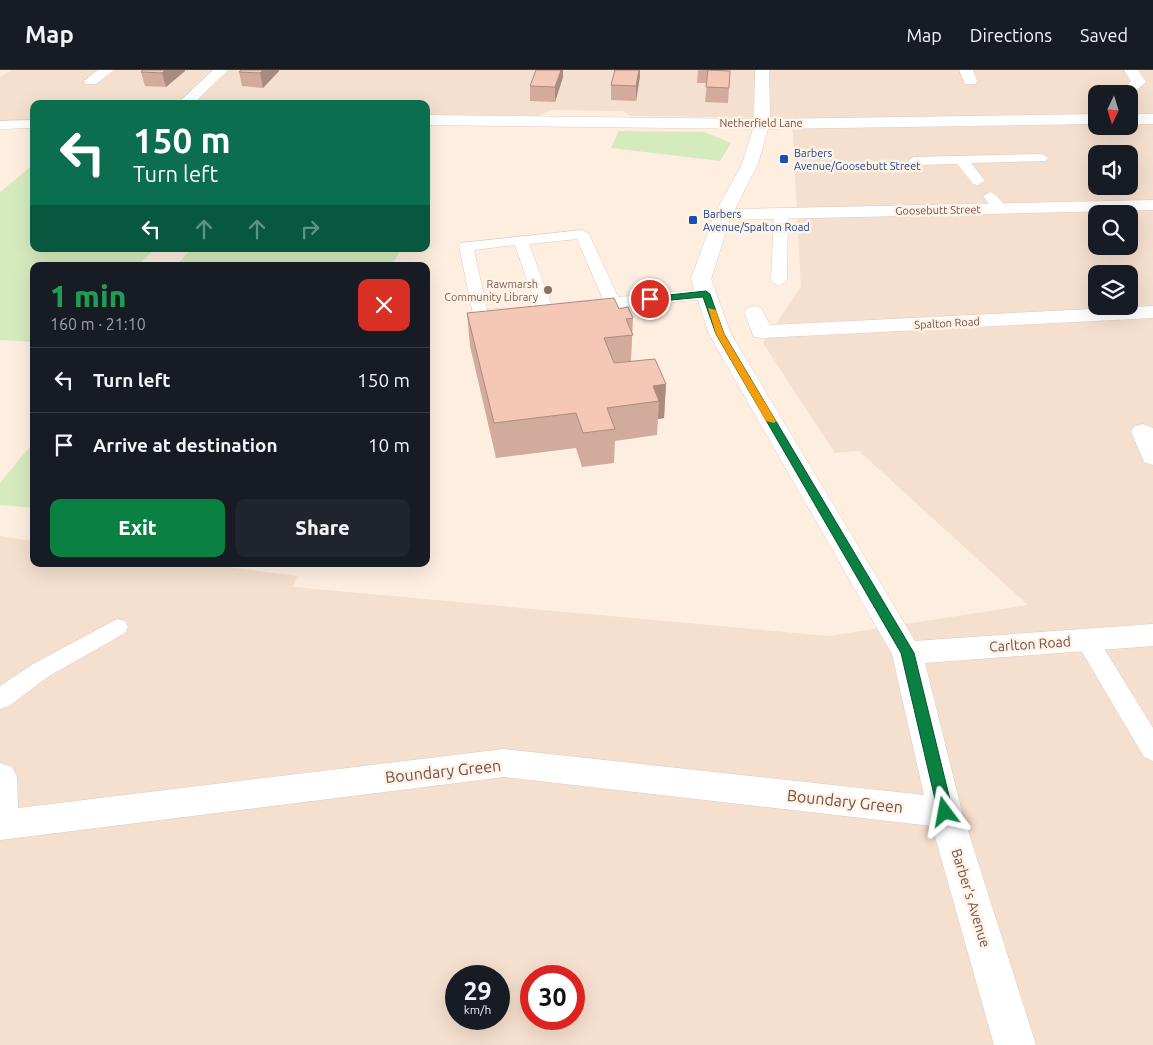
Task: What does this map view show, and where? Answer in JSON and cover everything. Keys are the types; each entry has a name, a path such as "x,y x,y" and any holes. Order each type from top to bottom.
{"street":[{"path":"91,81 106,70"},
{"path":"188,100 221,70"},
{"name":"Barber's Avenue","path":"762,70 762,124 750,164 723,215 701,279 720,334 907,653 945,812 1015,1045"},
{"path":"1131,70 1139,82 1136,85"},
{"path":"1138,119 1153,118"},
{"name":"Netherfield Lane","path":"430,120 762,124 1088,119"},
{"name":"Goosebutt Street","path":"723,215 781,214 995,202 1153,206"},
{"name":"Spalton Road","path":"754,312 762,332 1153,312"},
{"path":"1143,431 1153,457"},
{"name":"Carlton Road","path":"907,653 1153,635"},
{"name":"Boundary Green","path":"0,777 0,825 504,763 945,812"}],"lane":[{"path":"0,125 30,124"},
{"path":"914,161 1042,158"},
{"path":"961,160 978,181"},
{"path":"779,281 781,214"},
{"path":"613,303 582,234 466,246 480,316 706,294"},
{"path":"521,240 545,310"},
{"path":"0,699 41,670 117,628"},
{"path":"1087,640 1153,750"}],"shaded area":[{"path":"11,70 1153,70 1153,1045 0,1045 0,536 30,540 30,567 228,567 297,576 293,587 829,636 1028,605 859,451 835,453 763,343 801,287 792,118 630,116 623,111 551,110 539,116 430,115 430,100 30,100 30,120 0,121 0,77"}],"green space":[{"path":"619,131 704,132 731,143 720,161 611,148"},
{"path":"30,167 30,252 151,252 142,262 30,262 30,342 0,340 0,192"},
{"path":"188,252 399,252 394,262 180,262"},
{"path":"30,447 30,508 0,505 0,483"}],"building":[{"path":"143,70 165,70 162,73 141,72"},
{"path":"241,70 263,70 260,73 239,72"},
{"path":"536,70 561,70 555,87 530,86"},
{"path":"615,70 639,70 636,86 611,85"},
{"path":"708,70 730,71 729,88 706,87"},
{"path":"614,298 619,309 628,307 633,318 626,319 633,335 604,338 614,363 655,359 666,384 653,386 659,401 607,408 615,429 583,433 576,413 494,423 467,313"}],"slow traffic":[{"path":"711,310 720,334 771,421"}],"place":[{"name":"Barbers Avenue/Goosebutt Street","path":"784,159"},
{"name":"Barbers Avenue/Spalton Road","path":"693,220"},
{"name":"Rawmarsh Community Library","path":"548,290"}],"route":[{"path":"650,299 706,294 720,334 907,653 945,812"}]}
